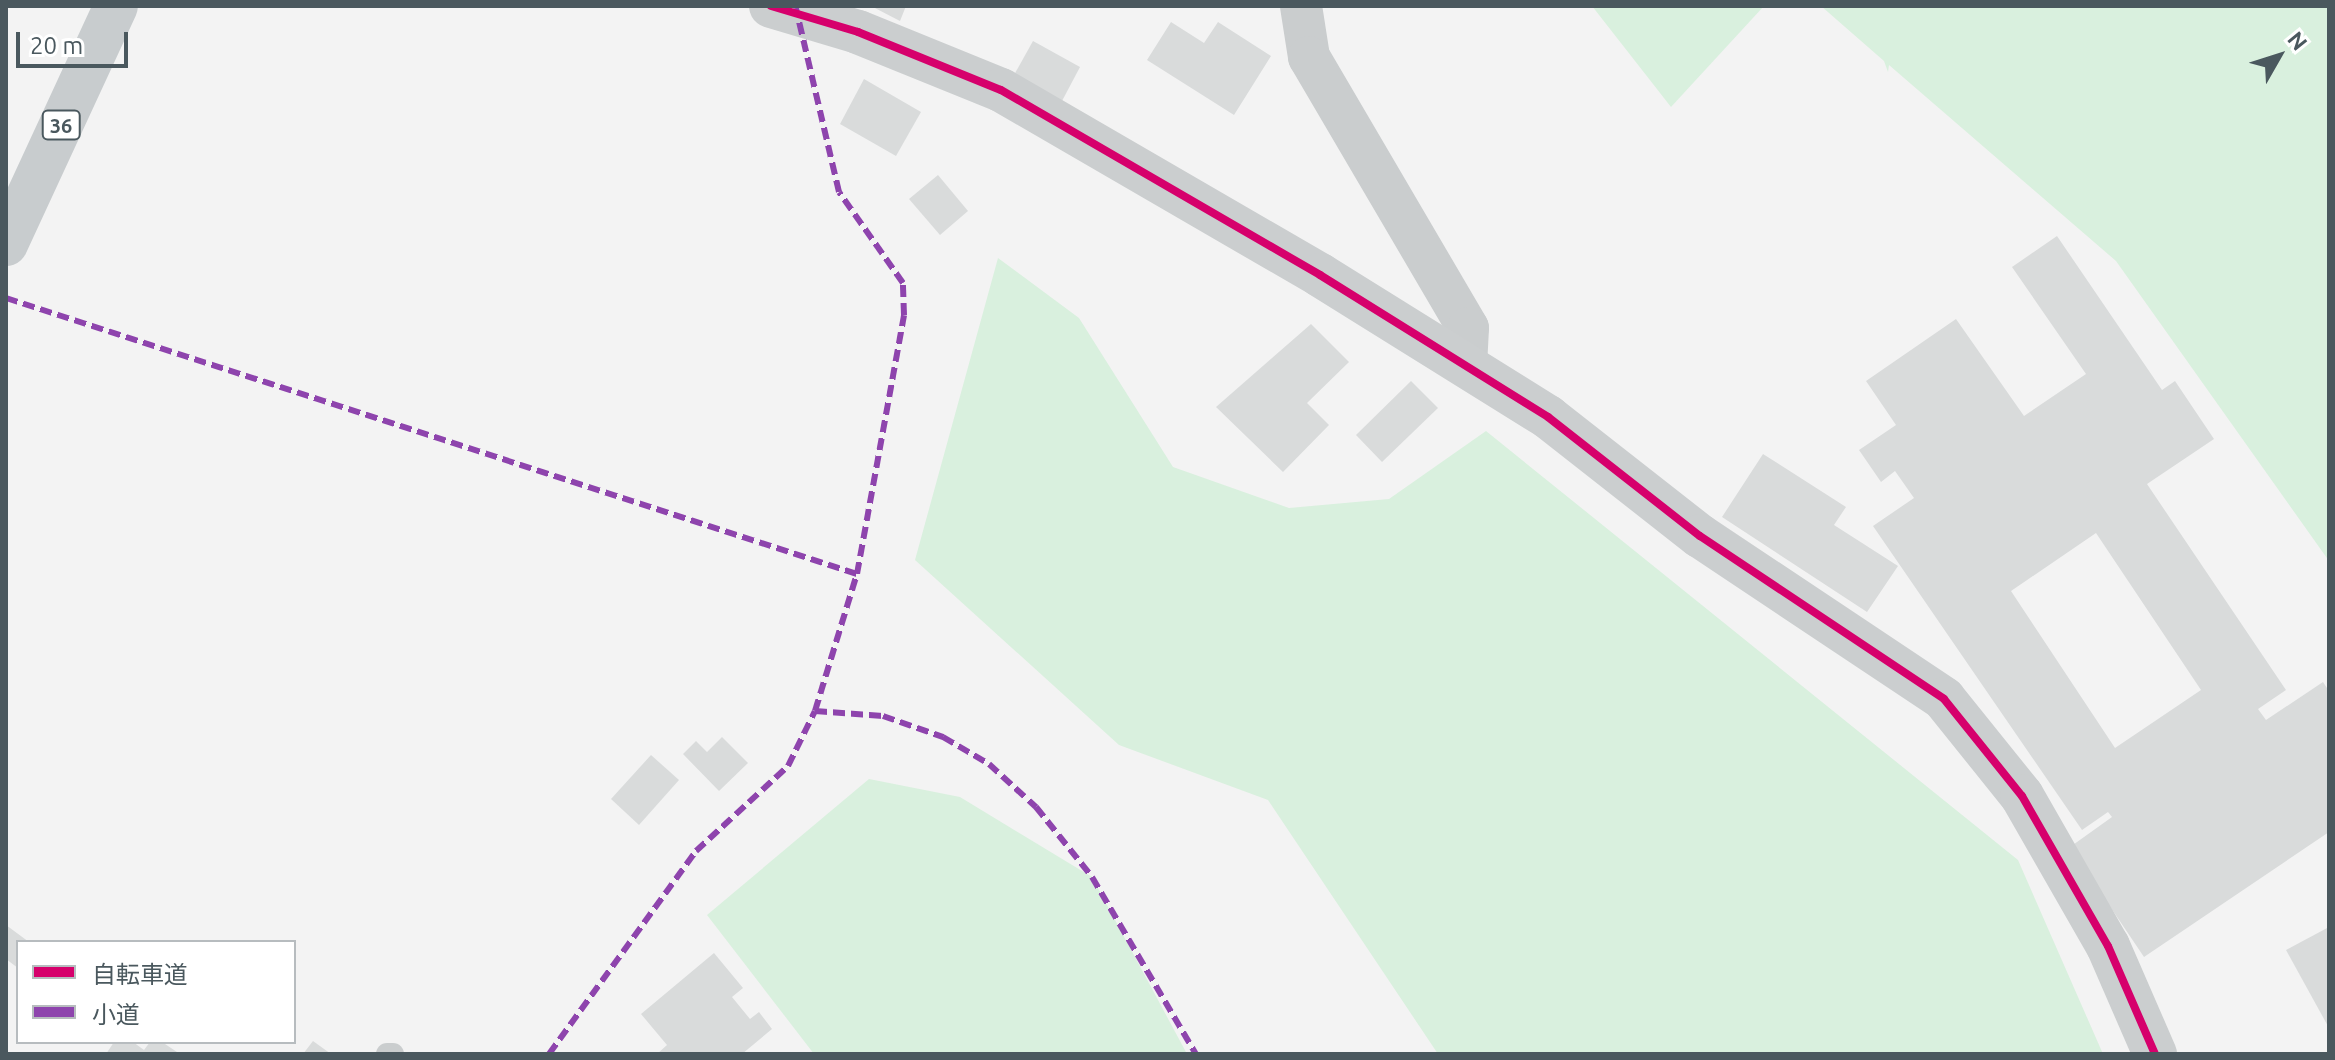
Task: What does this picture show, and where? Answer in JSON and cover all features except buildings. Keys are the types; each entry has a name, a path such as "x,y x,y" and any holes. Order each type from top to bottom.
{"main road":[{"name":"36","path":"6,244 116,6"}],"street":[{"path":"771,6 858,32 1001,90 1548,417 1700,536 1944,699 2022,796 2108,946 2155,1054"},
{"path":"1301,6 1309,57 1468,328 1466,366"}],"lane":[{"path":"387,1054 393,1054"}],"green space":[{"path":"1592,6 1764,6 1671,107"},
{"path":"1821,6 2329,6 2329,561 2116,261 1889,65 1888,72 1884,61"},
{"path":"998,258 1079,318 1173,467 1289,508 1389,499 1486,431 2018,860 2103,1054 1438,1054 1268,800 1119,745 915,560"},
{"path":"869,779 960,797 1092,877 1187,1054 814,1054 707,915"}],"marked path":[{"path":"549,1054 696,851 788,766 815,711 857,574 904,315 903,283 839,192 796,8"},
{"path":"6,298 857,574"},
{"path":"815,711 883,716 943,737 989,764 1036,807 1092,877 1196,1054"}],"cycle path":[{"path":"771,6 858,32 1001,90 1320,275 1548,417 1700,536 1944,699 2022,796 2108,946 2155,1054"}]}
